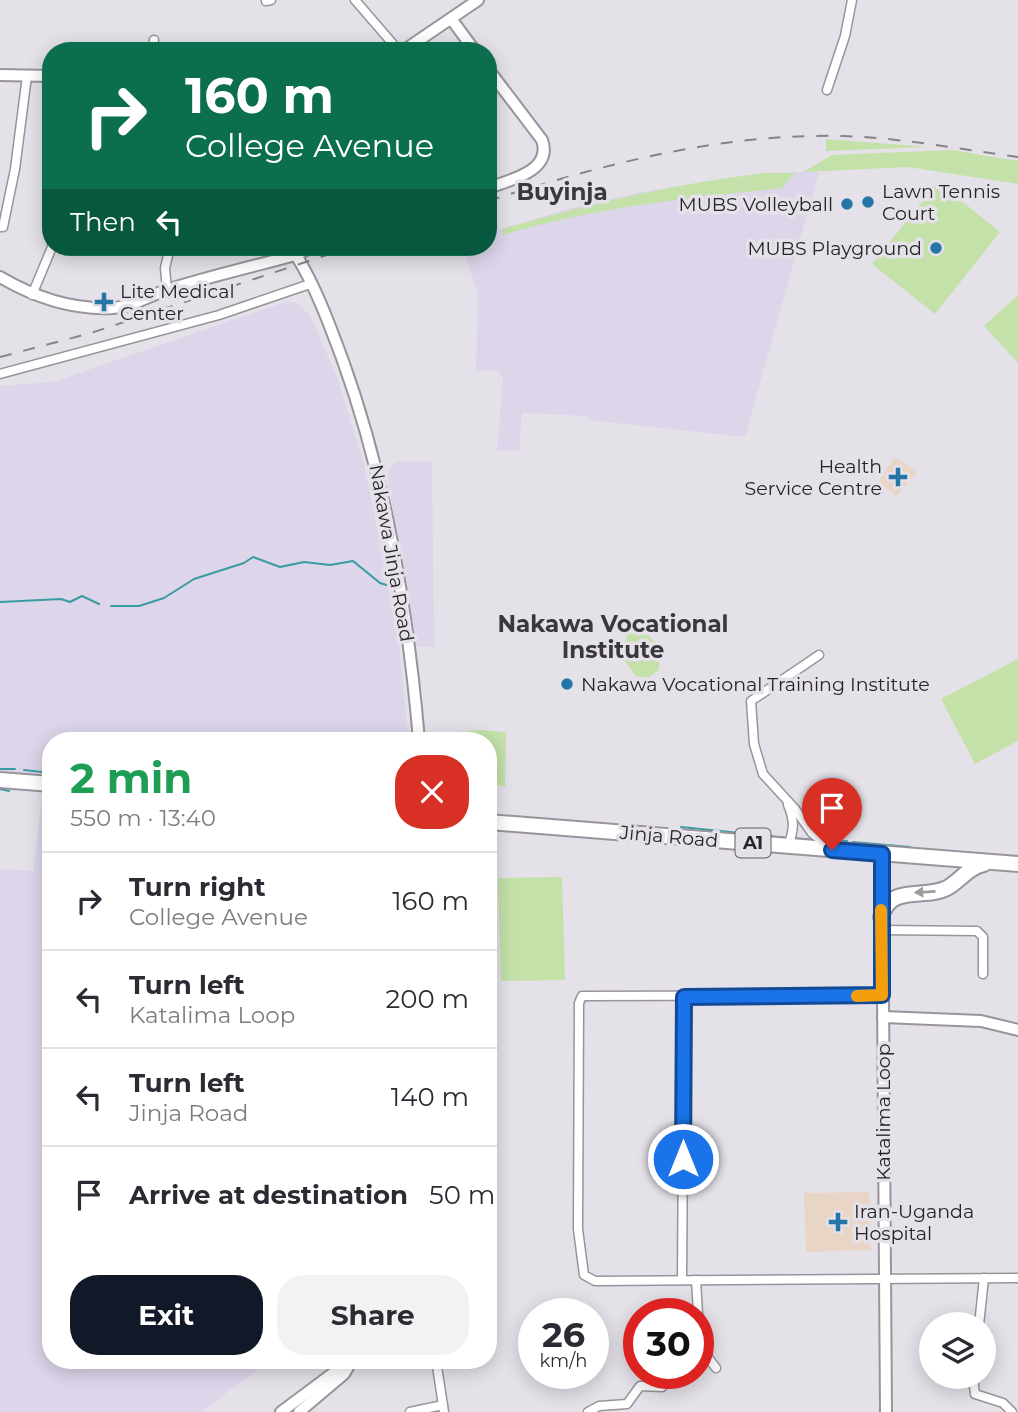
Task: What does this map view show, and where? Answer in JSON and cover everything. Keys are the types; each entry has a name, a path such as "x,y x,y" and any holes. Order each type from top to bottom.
{"highway":[{"path":"0,780 42,783"},
{"name":"Jinja Road","path":"497,822 1018,864"},
{"path":"881,923 885,906 896,897 943,890 971,867 988,862"}],"street":[{"path":"355,0 393,42"},
{"path":"416,42 478,0"},
{"path":"827,90 845,36 852,0"},
{"path":"452,20 468,42"},
{"path":"0,75 42,76"},
{"path":"0,227 3,227 15,169 27,76"},
{"path":"497,81 542,140 544,152 543,159 526,175 497,185"},
{"path":"32,295 48,256"},
{"path":"167,290 165,268 168,256"},
{"path":"0,277 32,295 80,306 116,308 167,290 292,256"},
{"name":"Nakawa Jinja Road","path":"296,256 331,328 376,459 387,510 415,692 418,732"},
{"path":"0,374 198,322 310,284"},
{"path":"819,655 751,701 751,727 766,780 812,833 832,850"},
{"path":"787,802 794,820 794,831 788,846"},
{"name":"Katalima Loop","path":"882,854 886,1412"},
{"path":"881,923 977,931 983,937 983,975"},
{"path":"882,995 582,996 579,1003 578,1229 584,1275 595,1281 1018,1278"},
{"path":"682,1280 684,997"},
{"path":"883,1017 981,1021 1018,1030"},
{"path":"980,1312 984,1278"},
{"path":"696,1280 697,1298"},
{"path":"281,1412 338,1369"},
{"path":"299,1412 347,1369"},
{"path":"410,1412 443,1408 437,1369"},
{"path":"588,1412 599,1406 627,1404 638,1389"},
{"path":"975,1389 975,1394 1003,1403 1012,1412"}],"shaded area":[{"path":"819,172 745,437 589,420 588,416 522,413 519,451 497,451 503,378 498,371 476,371 478,293 465,256 497,256 497,231 571,208 642,192 764,173"},
{"path":"288,301 297,303 310,315 337,377 364,464 397,627 408,732 42,732 42,778 0,774 0,386 53,382"},
{"name":"Health Service Centre","path":"895,457 917,472 896,496 879,481"},
{"path":"432,461 434,647 414,647 387,473 396,462"},
{"path":"42,797 42,1369 258,1369 201,1412 0,1412 0,869 33,871"},
{"name":"Iran-Uganda Hospital","path":"869,1192 871,1250 806,1252 804,1193"}],"green space":[{"path":"826,139 928,147 826,151"},
{"path":"952,150 1018,161 1018,184 908,167 803,172 832,155"},
{"path":"764,173 795,173 782,188 606,210 503,235 502,229 599,203 697,183"},
{"name":"MUBS Playground","path":"938,182 1000,232 935,314 872,264"},
{"path":"1018,295 1018,363 984,326"},
{"path":"641,629 657,646 659,657 659,670 648,678 636,676 621,656 628,632"},
{"path":"1018,659 1018,741 975,764 941,699"},
{"path":"468,731 506,732 505,787 497,785 497,732"},
{"path":"562,877 565,980 501,981 498,878"}],"waterway":[{"path":"111,606 139,606 164,598 194,579 244,563 253,557 280,567 304,562 330,565 353,561 380,583 393,587"},
{"path":"0,602 61,599 70,602 82,596 99,604"},
{"path":"0,769 15,769"},
{"path":"24,770 42,772"},
{"path":"0,789 9,791"},
{"path":"681,827 788,838"},
{"path":"793,838 816,840"},
{"path":"835,842 847,841"},
{"path":"853,842 910,847"}],"railway":[{"path":"497,198 619,163 708,145 797,136 865,137 1018,157"},
{"path":"0,357 91,333 324,256"}],"slow traffic":[{"path":"857,996 882,995 881,910"}],"place":[{"name":"Lawn Tennis Court","path":"868,202"},
{"name":"MUBS Volleyball","path":"847,204"},
{"name":"MUBS Playground","path":"936,248"},
{"name":"Lite Medical Center","path":"104,302"},
{"name":"Health Service Centre","path":"898,477"},
{"name":"Nakawa Vocational Training Institute","path":"567,684"},
{"name":"Iran-Uganda Hospital","path":"838,1222"}],"district":[{"name":"Buyinja","path":"562,192"},
{"name":"Nakawa Vocational Institute","path":"613,637"}],"route":[{"path":"683,1159 684,997 882,995 882,854 832,850"}]}
